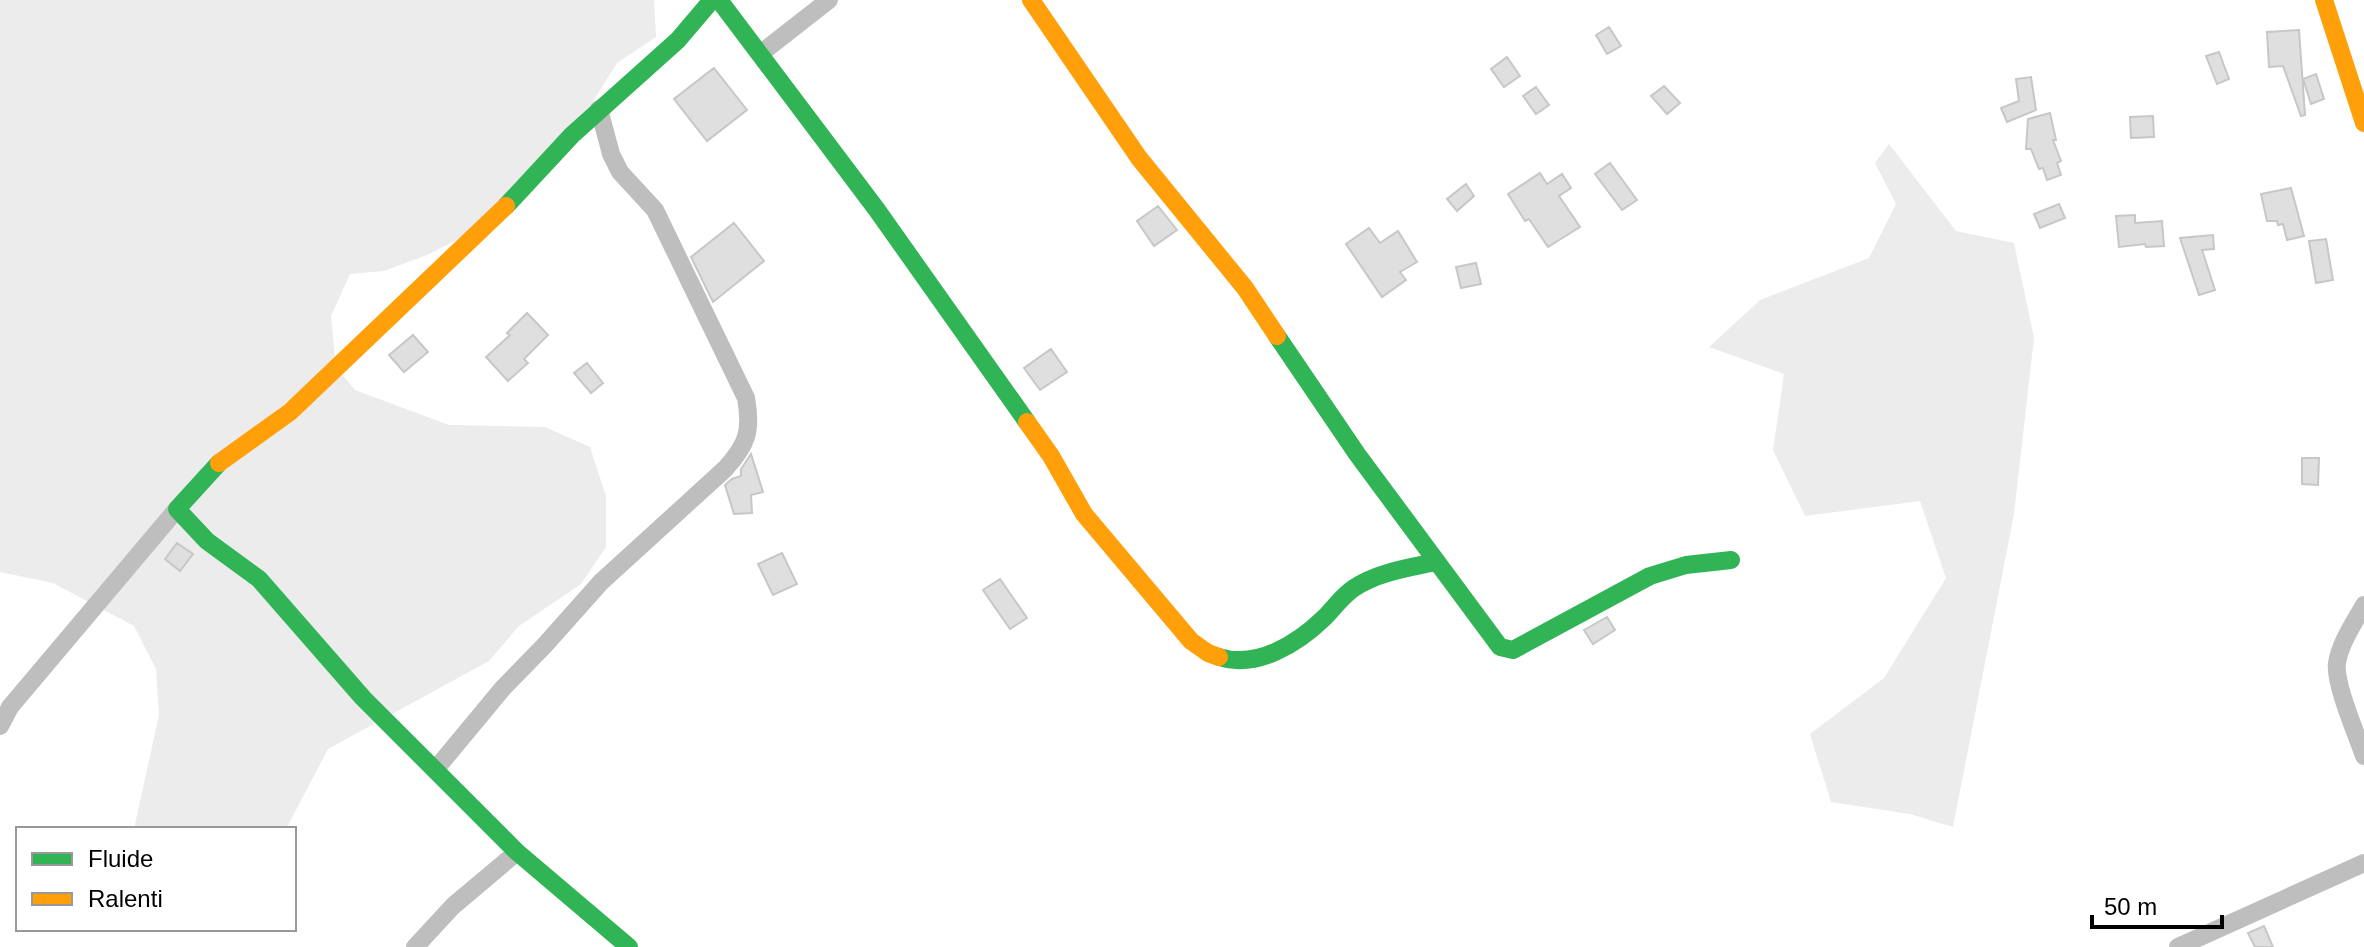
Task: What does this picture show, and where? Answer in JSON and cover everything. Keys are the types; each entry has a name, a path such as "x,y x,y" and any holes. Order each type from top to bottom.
{"street":[{"path":"0,726 10,707 220,462 290,412 497,216 599,109 684,34 712,0"},
{"path":"719,0 971,340 1051,456 1084,514 1191,641 1224,659 1249,659 1270,654 1298,640 1326,616 1341,597 1364,582 1393,570 1436,562"},
{"path":"760,54 829,0"},
{"path":"1031,0 1139,158 1245,288 1357,454 1500,647 1513,650 1650,576 1686,565 1731,560"},
{"path":"2324,0 2364,123"},
{"path":"435,770 523,665 601,582 725,469 741,451 748,434 746,398 655,210 620,172 611,154 599,109"},
{"path":"177,509 207,541 259,579 363,698 517,852 629,947"},
{"path":"2364,605 2341,648 2336,666 2339,684 2364,756"},
{"path":"415,947 453,906 517,852"},
{"path":"2178,947 2364,863"}],"shaded area":[{"path":"0,0 654,0 656,37 617,63 572,135 469,234 427,255 384,271 350,274 331,316 336,367 355,390 449,425 545,427 590,447 606,496 606,547 581,584 519,626 489,661 328,749 287,827 134,827 159,715 156,669 134,626 53,583 0,572"},
{"path":"1889,144 1956,231 2014,243 2034,338 2014,514 1953,827 1910,814 1831,802 1810,734 1884,678 1946,578 1920,501 1805,516 1773,450 1784,374 1709,347 1760,300 1869,258 1896,204 1875,163"}],"building":[{"path":"1609,27 1621,46 1607,54 1596,35"},
{"path":"2299,30 2305,115 2301,116 2283,66 2269,67 2267,32"},
{"path":"2219,52 2229,79 2217,84 2206,56"},
{"path":"1507,57 1520,76 1504,87 1491,69"},
{"path":"714,68 747,110 707,141 674,99"},
{"path":"2316,74 2324,99 2311,104 2303,79"},
{"path":"2031,77 2036,110 2007,122 2001,108 2019,101 2016,79"},
{"path":"1664,86 1680,103 1667,114 1651,96"},
{"path":"1536,87 1549,105 1536,114 1523,96"},
{"path":"2050,113 2056,140 2053,140 2061,161 2057,163 2061,175 2047,180 2031,149 2026,149 2028,119"},
{"path":"2153,116 2154,137 2131,138 2130,117"},
{"path":"1610,163 1637,200 1622,210 1595,174"},
{"path":"1540,173 1547,184 1562,174 1571,188 1559,196 1580,227 1548,247 1529,219 1525,221 1508,194"},
{"path":"1466,184 1474,196 1457,211 1447,199"},
{"path":"2291,188 2304,236 2287,240 2283,224 2267,221 2261,194"},
{"path":"2059,204 2065,218 2040,228 2034,214"},
{"path":"1158,206 1177,230 1154,246 1137,221"},
{"path":"2135,215 2135,223 2162,221 2164,246 2146,247 2145,244 2119,247 2116,216"},
{"path":"734,223 764,261 713,302 691,257"},
{"path":"1369,228 1380,243 1398,231 1417,262 1400,272 1406,280 1382,297 1346,244"},
{"path":"2213,235 2214,249 2202,250 2215,290 2199,295 2180,238"},
{"path":"2326,239 2333,280 2316,283 2309,241"},
{"path":"1476,263 1481,284 1461,288 1456,267"},
{"path":"527,313 548,335 524,359 528,363 508,381 486,357 510,335 507,333"},
{"path":"413,335 428,352 404,372 389,355"},
{"path":"1051,349 1067,372 1040,390 1024,368"},
{"path":"587,363 603,383 591,393 574,373"},
{"path":"751,454 763,492 751,495 752,513 734,514 725,485 741,476 741,469"},
{"path":"2302,458 2319,458 2318,485 2302,484"},
{"path":"177,543 193,554 180,571 165,559"},
{"path":"782,553 797,584 773,595 758,564"},
{"path":"1000,579 1027,618 1010,629 983,590"},
{"path":"1607,617 1615,630 1593,644 1584,630"},
{"path":"2264,926 2273,947 2255,947 2248,933"}],"traffic: fast":[{"path":"506,206 572,135 678,40 712,0"},
{"path":"719,0 877,210 1027,422"},
{"path":"1277,336 1357,454 1500,647 1513,650 1650,576 1686,565 1731,560"},
{"path":"219,463 177,509 207,541 259,579 363,698 517,852 629,947"},
{"path":"1219,657 1248,660 1276,652 1313,628 1354,588 1394,571 1436,562"}],"traffic: slow":[{"path":"1031,0 1139,158 1245,288 1277,336"},
{"path":"2324,0 2364,123"},
{"path":"219,463 290,412 506,206"},
{"path":"1027,422 1051,456 1084,514 1191,641 1219,657"}]}
